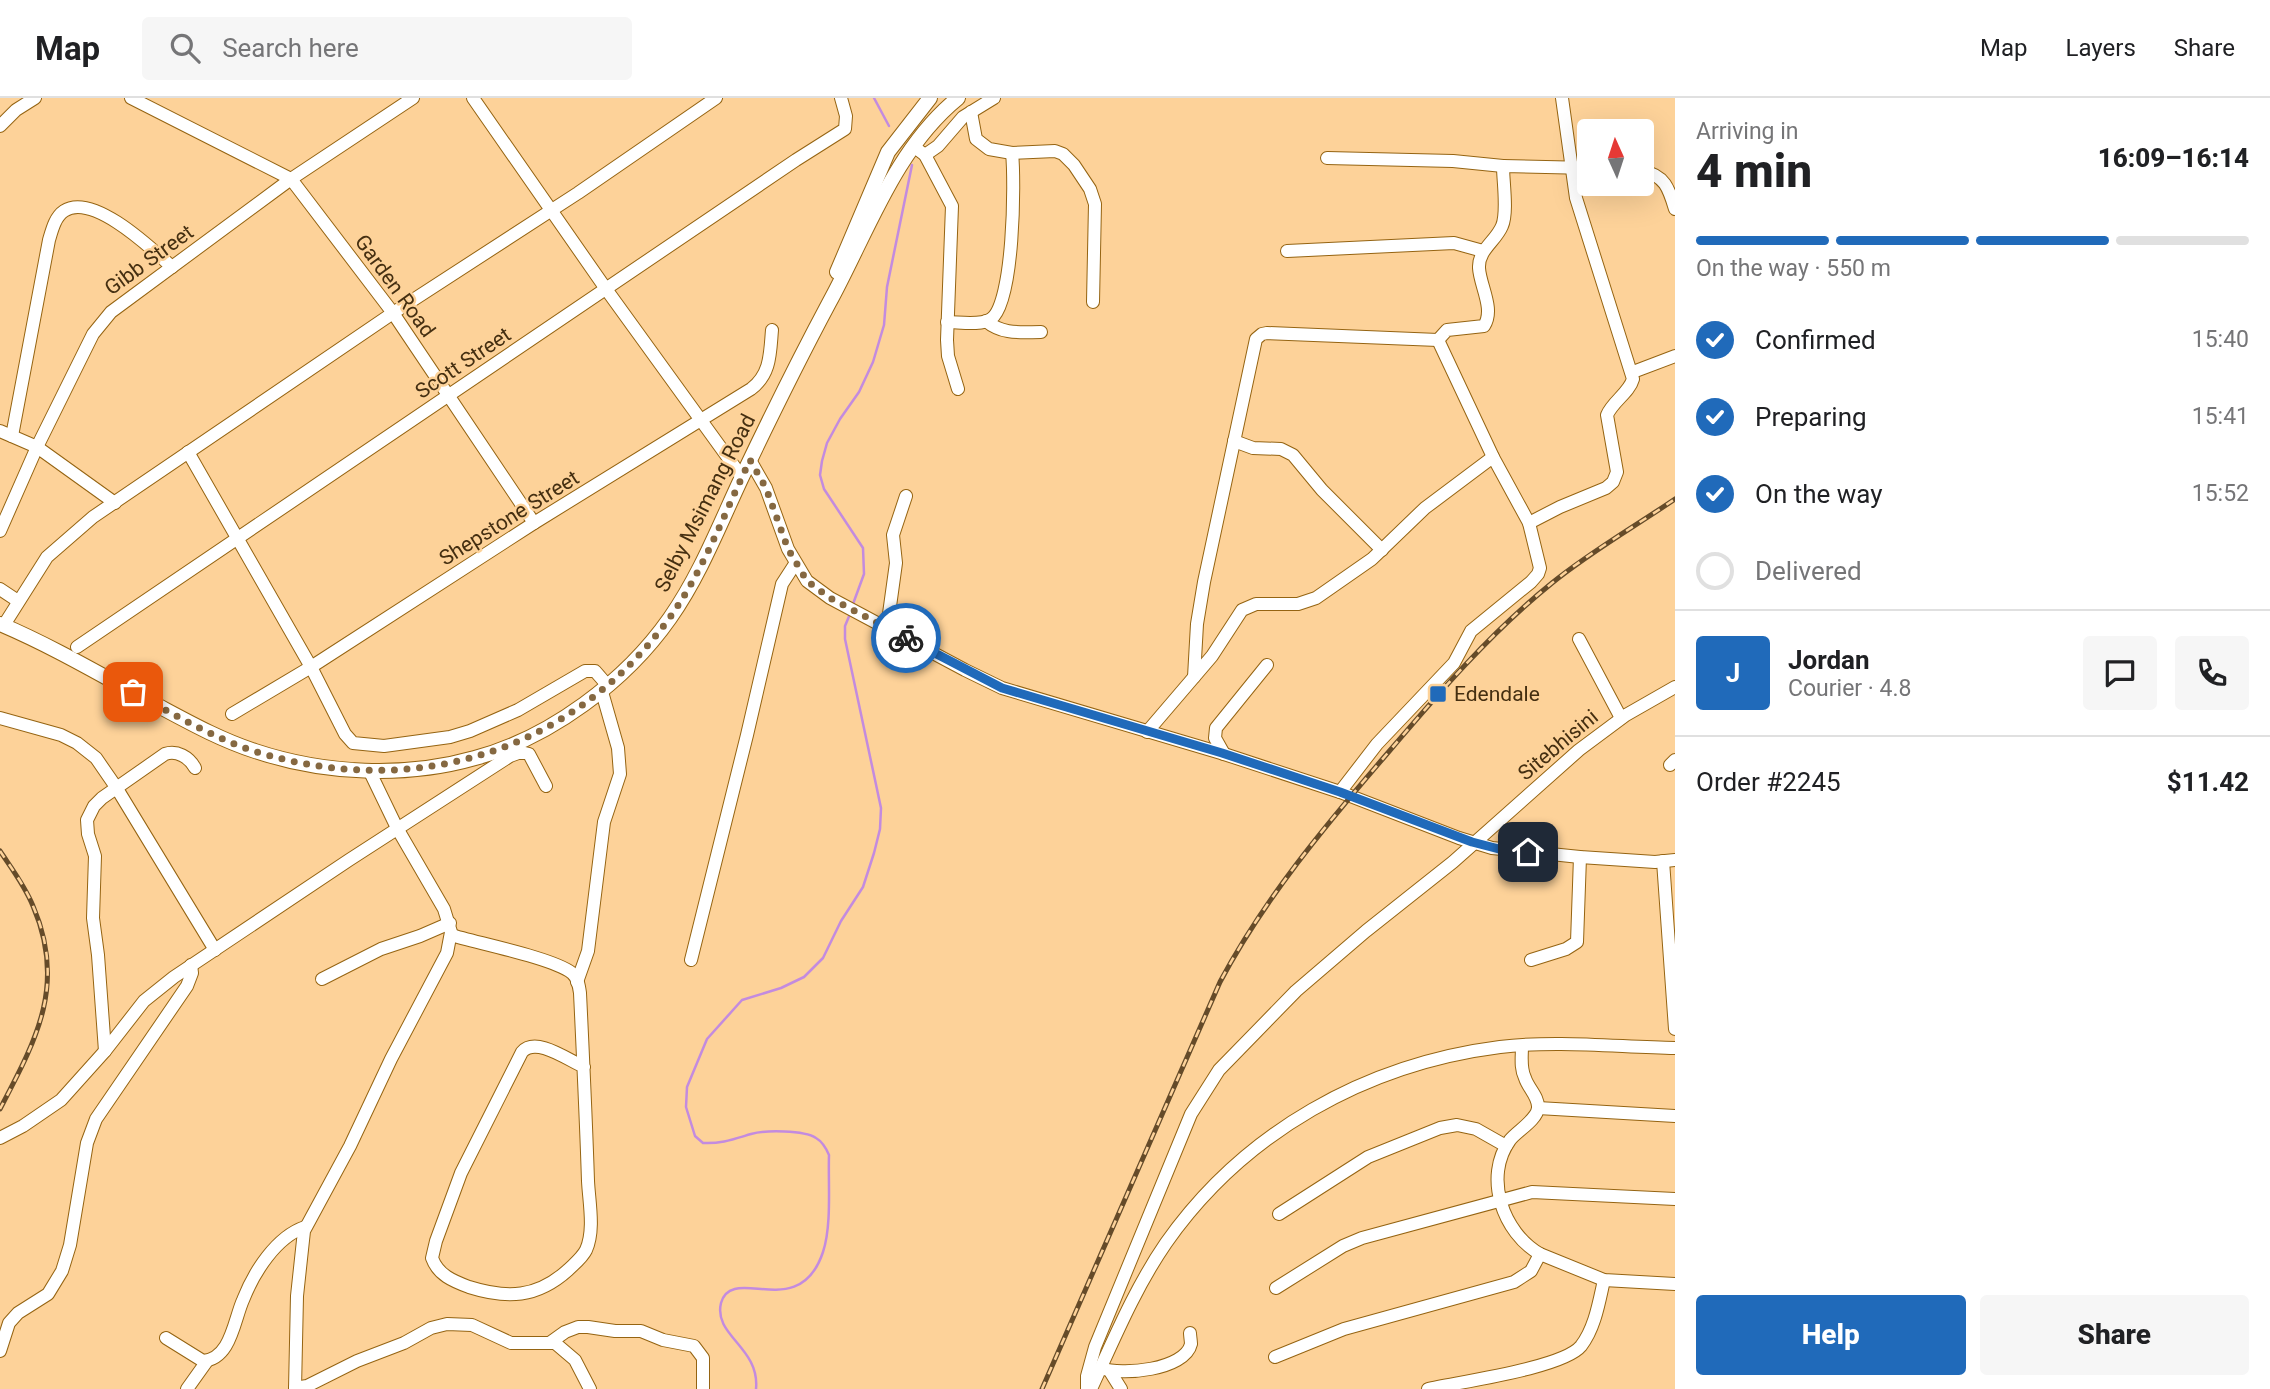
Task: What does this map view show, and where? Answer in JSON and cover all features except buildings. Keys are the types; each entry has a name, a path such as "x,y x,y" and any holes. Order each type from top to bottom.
{"main road":[{"name":"Selby Msimang Road","path":"812,335 888,152 930,98"},
{"name":"Selby Msimang Road","path":"2,625 50,647 211,734 257,752 304,764 369,770 437,766 479,758 524,739 605,689 653,639 676,608 700,567 812,335 887,191 913,146 941,113 958,98"}],"street":[{"path":"0,126 16,110 36,98"},
{"path":"131,98 291,179"},
{"name":"Gibb Street","path":"0,531 37,447 99,325 120,304 291,179 413,98"},
{"path":"473,98 742,477"},
{"path":"2,625 39,567 57,547 115,503 393,313 552,210 716,98"},
{"name":"Scott Street","path":"77,647 796,160 841,133 845,129 846,121 841,98"},
{"path":"925,155 938,146 963,117 994,98"},
{"path":"1530,523 1613,482 1617,472 1607,415 1632,385 1633,372 1581,216 1562,98"},
{"path":"971,112 974,134 980,144 989,149 1012,153 1063,153 1090,189 1095,204 1093,302"},
{"path":"913,146 925,155 952,206 948,356 958,389"},
{"path":"947,322 986,321 993,318 998,311 1006,285 1012,213 1012,153"},
{"path":"1327,158 1577,167"},
{"path":"1438,340 1450,329 1486,324 1488,311 1479,268 1483,251 1495,238 1504,219 1503,166"},
{"path":"1654,175 1664,180 1675,209"},
{"name":"Garden Road","path":"291,179 393,313 534,523"},
{"path":"115,503 37,447 6,434 49,240 61,213 67,209 92,209 136,235 172,267"},
{"path":"1287,251 1454,243 1483,251"},
{"path":"986,321 995,328 1008,332 1041,332"},
{"name":"Shepstone Street","path":"232,714 311,667 534,523 759,383 768,365 772,330"},
{"path":"1194,677 1197,624 1254,343 1262,334 1438,340"},
{"path":"1340,792 1377,744 1454,663 1471,631 1538,574 1540,565 1530,523 1493,457 1438,340"},
{"path":"1633,372 1675,356"},
{"path":"1234,441 1253,448 1282,449 1293,455 1322,490 1382,550"},
{"path":"188,452 311,667 349,740 357,744 372,745 413,742 470,731 508,716 585,671 595,671 605,689 618,748 620,774 604,822 587,951 577,982 584,1067 590,1221 588,1242 582,1256 546,1287 526,1294 488,1293 447,1278 432,1258 436,1241 461,1173 522,1052 535,1046 584,1067"},
{"path":"1147,732 1212,656 1247,606 1310,601 1382,550 1441,495 1493,457"},
{"path":"750,460 766,488 785,543 807,581 830,598 1002,688 1224,754 1340,792 1472,842 1506,850 1669,861 1675,1029"},
{"path":"882,625 896,563 893,535 906,496"},
{"path":"691,960 782,584 795,564"},
{"path":"0,589 18,601"},
{"path":"1579,639 1621,718"},
{"path":"1224,754 1215,738 1216,728 1267,665"},
{"name":"Sitebhisini","path":"1089,1389 1087,1376 1095,1346 1171,1159 1191,1114 1219,1070 1296,991 1453,862 1472,842 1579,750 1621,718 1675,687"},
{"path":"0,718 49,730 77,743 96,758 215,950"},
{"path":"105,1051 93,918 95,856 87,820 93,806 116,787 170,752 186,758 195,768"},
{"path":"0,1138 61,1100 105,1051 142,1003 191,965 397,828 510,756 525,752 529,754 546,786"},
{"path":"479,758 485,772"},
{"path":"369,770 450,929 443,962 391,1059 351,1146 305,1227 297,1296 295,1389 447,1324 472,1325 511,1343 551,1342 571,1354 590,1389"},
{"path":"1531,960 1566,949 1577,942 1580,857"},
{"path":"322,979 381,949 450,929 569,971 577,982"},
{"path":"0,1351 7,1326 15,1316 44,1298 59,1277 71,1245 88,1136 100,1112 189,984 191,965"},
{"path":"1089,1389 1106,1371 1132,1302 1166,1243 1219,1181 1265,1140 1303,1113 1331,1097 1385,1075 1421,1062 1459,1054 1522,1046 1675,1048"},
{"path":"1522,1046 1522,1071 1538,1108 1535,1116 1506,1146 1500,1160 1499,1200 1516,1233 1539,1254 1604,1280 1675,1284"},
{"path":"1538,1108 1675,1116"},
{"path":"1279,1214 1360,1161 1440,1128 1457,1125 1476,1129 1506,1146"},
{"path":"1276,1288 1343,1246 1362,1238 1517,1194 1554,1191 1675,1199"},
{"path":"187,1389 207,1361 220,1353 229,1341 242,1301 263,1264 290,1234 305,1227"},
{"path":"1275,1357 1344,1329 1514,1282 1531,1271 1539,1254"},
{"path":"1428,1389 1551,1363 1574,1352 1580,1347 1591,1327 1604,1280"},
{"path":"551,1342 557,1336 588,1326 615,1331 641,1331 663,1340 694,1346 703,1357 703,1389"},
{"path":"1106,1371 1139,1372 1171,1362 1188,1349 1191,1344 1190,1333"},
{"path":"166,1338 195,1357 207,1361"},
{"path":"1106,1371 1121,1389"}],"waterway":[{"path":"874,98 889,126"},
{"path":"853,604 864,574 863,548 824,489 820,475 827,443 859,392 873,362 884,325 887,287 912,165"},
{"path":"756,1389 751,1362 724,1324 720,1314 721,1303 728,1292 738,1288 783,1289 798,1285 812,1273 823,1252 828,1229 829,1155 821,1141 810,1135 794,1132 757,1133 722,1142 703,1143 695,1136 686,1107 687,1087 707,1039 742,1000 781,988 804,977 823,958 841,921 863,887 880,829 881,808 845,639 845,626 850,614"}],"railway":[{"path":"1042,1389 1220,982 1276,892 1363,782 1486,643 1529,602 1567,572 1675,499"},
{"path":"0,851 33,906 43,935 47,961 43,1011 25,1059 0,1109"}],"way so far":[{"path":"133,692 211,734 257,752 304,764 394,770 479,758 513,745 556,722 602,692 653,639 670,617 700,567 750,460 766,488 780,531 795,564 807,581 830,598 906,638"}],"place":[{"name":"Edendale","path":"1438,694"}],"route":[{"path":"906,638 1002,688 1222,753 1340,792 1472,842 1499,849 1528,852"}]}
